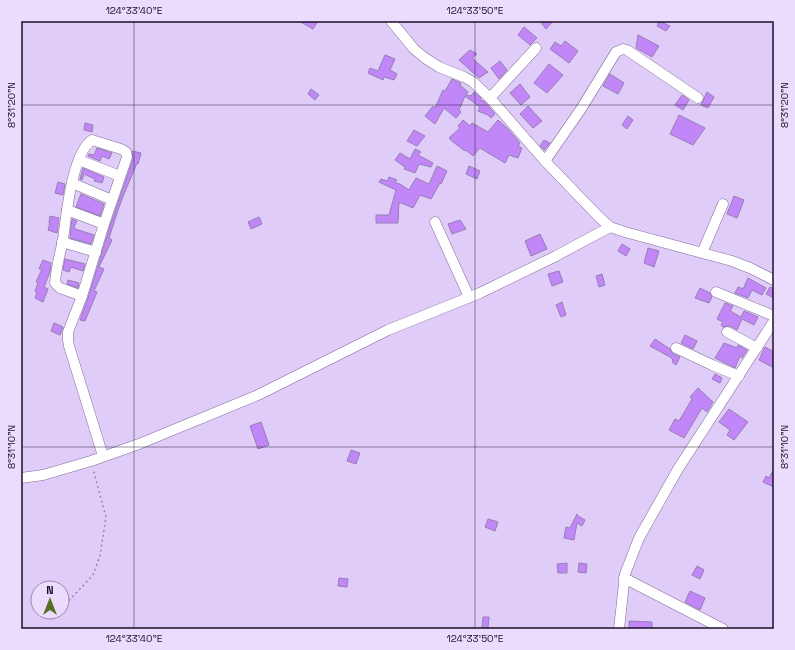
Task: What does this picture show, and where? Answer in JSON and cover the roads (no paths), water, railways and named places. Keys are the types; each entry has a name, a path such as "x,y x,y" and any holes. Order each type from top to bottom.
{"street":[{"path":"391,21 414,49 439,66 473,82 490,98 545,161 580,198 610,226 625,232 750,268 774,280"},
{"path":"490,98 536,48"},
{"path":"545,161 581,109 616,52 619,50 627,50 698,98"},
{"path":"82,296 60,288 55,283 72,183 79,160 88,142 92,140 121,149 126,152 127,157 104,224 82,296 68,332 68,340 103,456"},
{"path":"79,160 120,176"},
{"path":"72,183 112,200"},
{"path":"702,253 723,204"},
{"path":"67,210 104,224"},
{"path":"435,222 469,297"},
{"path":"21,478 43,475 91,461 139,444 258,395 388,330 469,297 556,256 610,226"},
{"path":"62,242 96,252"},
{"path":"716,292 774,316"},
{"path":"619,629 624,578 626,569 639,538 678,469 774,321"},
{"path":"727,332 757,348"},
{"path":"676,348 739,376"},
{"path":"624,578 723,629"}]}
